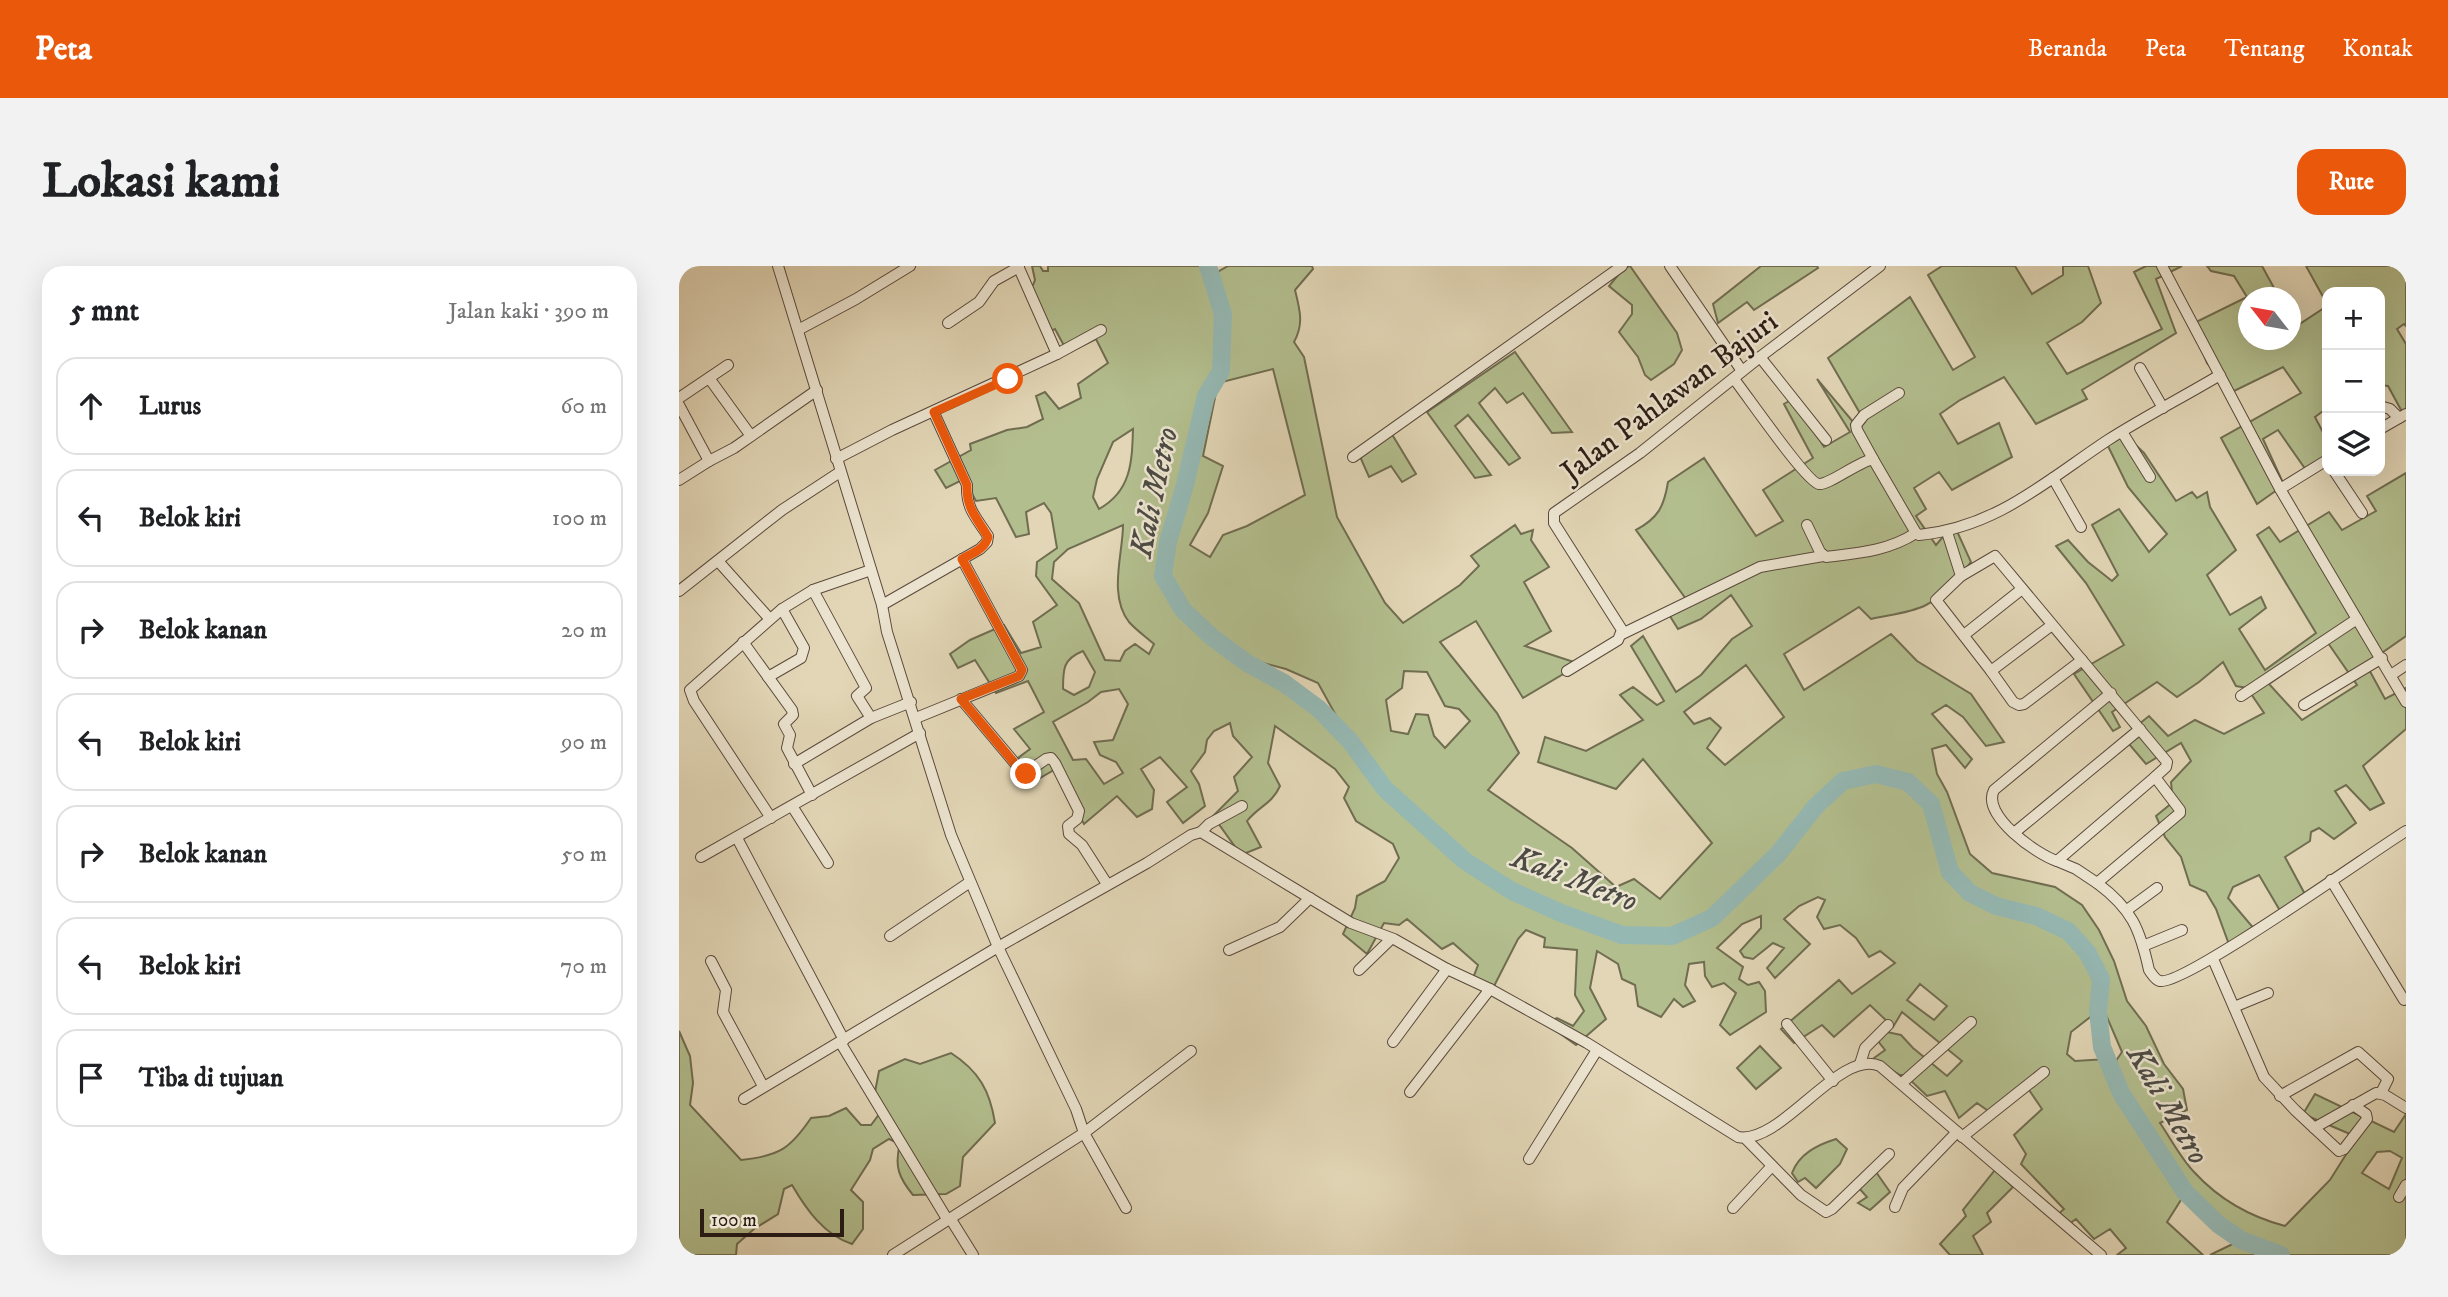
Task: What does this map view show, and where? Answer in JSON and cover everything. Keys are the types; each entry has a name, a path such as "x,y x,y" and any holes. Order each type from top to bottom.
{"street":[{"path":"778,266 882,605 887,632 951,835 997,947 1076,1110 1084,1133 1126,1208"},
{"path":"948,323 979,302 994,281 1018,266 1057,354"},
{"path":"1353,457 1622,266"},
{"path":"1671,266 1742,371"},
{"name":"Jalan Pahlawan Bajuri","path":"1622,634 1554,523 1554,513 1640,453 1867,270 1880,266"},
{"path":"2162,266 2280,489 2406,702"},
{"path":"798,330 905,269"},
{"path":"836,459 1057,354 1101,330"},
{"path":"1760,357 1826,440"},
{"path":"679,398 728,365"},
{"path":"2140,368 2163,408"},
{"path":"1899,393 1864,415 1856,425 1873,460 1919,535 1947,532 2003,510 2029,496 2122,432 2220,375"},
{"path":"709,378 751,436"},
{"path":"1734,379 1796,463 1814,482 1824,484 1862,462 1873,460"},
{"path":"679,480 734,448 817,390"},
{"path":"679,405 709,461"},
{"path":"2385,408 2402,416 2385,426"},
{"path":"882,605 980,549 987,542 988,537 968,504 967,485 934,412"},
{"path":"2122,432 2150,477"},
{"path":"2280,489 2322,463"},
{"path":"679,591 782,510 840,472"},
{"path":"2337,476 2362,513"},
{"path":"2053,478 2081,527"},
{"path":"1807,525 1822,556"},
{"path":"1947,532 1961,576"},
{"path":"1567,671 1618,640 1622,634 1760,567 1822,556 1874,552 1894,546 1916,533"},
{"path":"2057,861 2155,778 2167,766 2167,762 2111,694 1995,556 1961,576 1936,600 2019,705 2082,660"},
{"path":"916,718 1019,676 1022,670 962,559"},
{"path":"717,561 769,618"},
{"path":"771,817 689,691 782,609 813,590 871,570"},
{"path":"1964,635 2022,589"},
{"path":"813,590 866,688 857,696 871,718"},
{"path":"768,677 801,658 804,653 804,648 782,609"},
{"path":"2241,696 2357,620"},
{"path":"1991,671 2052,625"},
{"path":"743,642 793,713 784,726 790,735 787,748 812,795"},
{"path":"2304,705 2382,658"},
{"path":"2391,675 2406,665"},
{"path":"2111,694 1994,790 1991,800 2025,845 2076,869 2098,883 2127,910 2138,928 2149,970 2160,981 2170,980 2213,959 2406,831"},
{"path":"795,764 871,718 911,702"},
{"path":"957,702 1024,774 1051,758 1079,811 1080,816 1070,822 1067,829 1091,857 1105,886"},
{"path":"2014,833 2140,729"},
{"path":"701,858 920,733"},
{"path":"2098,883 2180,813 2155,778"},
{"path":"792,806 828,863"},
{"path":"744,1099 997,947 1243,806"},
{"path":"1201,832 1351,923 1391,939 1490,989 1597,1050 1732,1135 1745,1138 1766,1131 1860,1064 1872,1063 1880,1066 2096,1254"},
{"path":"737,838 842,1041 948,1219 973,1255"},
{"path":"2331,880 2404,1000"},
{"path":"890,936 970,883"},
{"path":"2127,910 2157,888"},
{"path":"1229,950 1280,927 1310,898"},
{"path":"2143,946 2182,930"},
{"path":"1359,970 1391,939"},
{"path":"2213,959 2265,1076 2280,1096 2341,1151 2367,1119 2365,1114 2353,1105"},
{"path":"711,961 726,990 723,1012 763,1086"},
{"path":"1393,1042 1447,969"},
{"path":"1410,1092 1490,989"},
{"path":"2234,1007 2268,993"},
{"path":"1902,1083 1971,1022"},
{"path":"1787,1024 1833,1081"},
{"path":"1860,1064 1865,1048 1888,1025"},
{"path":"1529,1159 1597,1050"},
{"path":"893,1255 1084,1133 1191,1051"},
{"path":"2280,1096 2358,1052 2388,1079 2381,1093"},
{"path":"1895,1207 1903,1188 1959,1134 2044,1072"},
{"path":"2314,1128 2371,1094 2381,1093 2406,1108"},
{"path":"1745,1138 1801,1195 1826,1212 1889,1154"},
{"path":"1733,1208 1771,1167"},
{"path":"2399,1197 2406,1185"}],"green space":[{"path":"1032,266 1040,266 1043,271 1048,271 1048,266 1208,266 1212,275 1228,266 1312,266 1313,269 1295,290 1300,323 1294,342 1304,357 1337,517 1385,603 1403,623 1460,585 1479,566 1471,556 1515,525 1521,534 1533,530 1531,540 1549,567 1524,582 1551,631 1525,646 1580,664 1523,698 1476,621 1440,642 1497,713 1519,753 1488,790 1572,848 1616,887 1634,879 1660,899 1712,843 1643,759 1616,789 1538,762 1545,737 1586,751 1643,720 1620,695 1633,687 1657,705 1664,701 1631,646 1643,636 1676,692 1701,675 1732,639 1752,626 1731,595 1701,619 1678,629 1668,613 1686,599 1636,530 1659,511 1668,482 1704,458 1756,536 1783,521 1763,490 1813,458 1784,404 1794,398 1824,447 1850,432 1817,379 1859,429 1865,422 1828,358 1910,297 1953,370 1975,357 1928,275 1942,266 2015,266 2032,294 2063,275 2063,266 2088,266 2101,303 2082,322 2047,343 2067,374 2162,329 2134,272 2146,266 2182,266 2156,279 2176,333 2082,390 2087,399 2036,424 2004,377 1960,400 1940,414 1958,444 1999,423 2012,457 1952,490 1939,472 1914,488 1926,509 1916,516 1936,545 1947,532 1956,529 1971,562 1945,592 1920,608 1871,619 1859,607 1784,654 1804,690 1891,634 1917,661 1971,694 2004,742 1986,746 1963,717 1946,705 1932,714 1972,759 1965,768 1946,745 1932,749 1937,774 1947,792 1970,854 1992,873 2055,887 2082,905 2099,930 2114,961 2127,1001 2146,1026 2164,1064 2183,1089 2187,1110 2160,1123 2190,1167 2214,1191 2260,1218 2285,1226 2330,1180 2357,1137 2303,1114 2315,1094 2394,1132 2406,1114 2406,1255 2210,1255 2241,1240 2218,1224 2186,1192 2167,1222 2203,1255 2117,1255 2126,1248 2110,1229 2094,1239 2076,1219 2065,1227 2056,1216 2064,1209 2021,1164 2026,1154 2014,1135 2042,1109 2029,1090 1994,1115 1977,1103 1959,1118 1945,1091 1927,1096 1905,1075 1900,1075 1875,1060 1874,1058 1885,1050 1878,1041 1887,1032 1901,1035 1947,1076 1962,1061 1902,1012 1893,1027 1870,1005 1834,1037 1822,1025 1794,1043 1781,1029 1839,980 1852,994 1895,963 1880,951 1869,957 1856,938 1840,925 1824,929 1817,917 1825,900 1818,897 1799,906 1784,919 1810,944 1775,978 1767,968 1784,948 1773,943 1753,959 1744,957 1740,951 1761,928 1761,916 1742,924 1717,948 1743,967 1739,979 1748,985 1759,982 1765,991 1766,1012 1730,1035 1720,1025 1736,993 1724,983 1712,987 1705,976 1704,962 1689,964 1685,985 1695,1001 1683,1007 1674,999 1661,1017 1638,1006 1635,985 1622,979 1618,964 1597,951 1590,988 1606,1019 1576,1045 1548,1022 1557,1018 1573,1026 1584,1011 1575,995 1577,950 1544,947 1545,938 1526,930 1518,939 1490,994 1472,981 1478,965 1453,943 1442,949 1407,919 1399,925 1384,923 1367,954 1343,934 1355,908 1357,896 1385,881 1399,858 1393,844 1356,821 1344,798 1349,787 1335,769 1275,726 1268,763 1280,786 1273,797 1247,821 1261,847 1241,855 1213,816 1238,791 1234,777 1252,757 1233,736 1230,723 1214,731 1207,740 1205,752 1191,771 1199,784 1205,806 1183,823 1167,802 1187,787 1160,757 1141,769 1154,790 1152,809 1137,817 1117,796 1084,824 1054,770 1035,781 1018,758 1030,749 1014,729 1044,712 1028,681 996,693 975,660 958,668 950,654 970,640 1004,625 1021,653 1041,647 1033,622 1057,605 1036,576 1037,562 1057,548 1051,513 1044,503 1026,512 1029,534 1016,537 996,498 976,501 964,479 946,488 935,470 971,450 970,444 1007,430 1027,427 1043,419 1036,396 1045,392 1059,409 1081,398 1078,384 1108,363 1096,339 1068,353 1055,329 1048,332 1024,288 1033,285 1035,280","holes":["1273,369 1305,495 1247,526 1223,535 1210,557 1190,545 1208,513 1223,466 1203,456 1218,383","1133,429 1132,453 1124,485 1110,502 1099,509 1093,497 1097,479 1113,442","1123,525 1118,574 1119,600 1129,622 1154,644 1149,654 1135,644 1125,651 1120,661 1105,660 1079,603 1052,579 1054,562 1068,549","1083,651 1095,672 1089,687 1074,695 1063,689 1064,670 1068,661","1249,659 1286,669 1318,683 1349,739 1319,709 1284,683 1247,663","1746,665 1784,717 1725,765 1707,748 1721,728 1710,718 1694,724 1684,712","1404,671 1427,672 1445,706 1459,709 1470,721 1445,748 1434,736 1428,715 1416,714 1408,734 1391,731 1386,700 1402,688","1119,689 1128,704 1113,740 1094,742 1100,755 1116,762 1123,773 1104,784 1086,759 1073,760 1053,722 1101,692","1920,984 1947,1006 1934,1020 1907,1000","2100,1001 2122,1052 2111,1068 2107,1059 2075,1061 2067,1054 2071,1032 2098,1011","2390,1151 2402,1158 2389,1189 2362,1173 2377,1152"]},
{"path":"1630,266 1677,333 1682,350 1674,364 1651,380 1645,375 1638,357 1619,332 1632,314 1632,305 1609,286 1624,268"},
{"path":"1761,266 1818,268 1754,310 1747,302 1718,323 1713,304"},
{"path":"2207,266 2262,266 2274,287 2241,287 2234,276 2211,271"},
{"path":"2306,266 2406,266 2406,326 2404,324 2397,329 2406,344 2406,419 2388,386 2385,386 2385,287 2322,287 2322,295"},
{"path":"2238,301 2238,350 2301,350 2301,323 2322,309 2322,412 2315,417 2322,430 2322,461 2306,470 2278,430 2263,439 2284,485 2257,504 2221,438 2301,393 2283,367 2232,392 2207,363 2192,324"},
{"path":"1515,352 1572,432 1552,433 1523,393 1507,403 1495,388 1479,403 1520,458 1509,465 1468,415 1455,426 1491,475 1475,478 1427,412"},
{"path":"1390,431 1416,474 1402,482 1391,466 1369,477 1358,452"},
{"path":"2122,432 2144,453 2176,501 2192,492 2197,498 2207,492 2210,507 2236,550 2207,575 2230,615 2261,597 2266,608 2239,629 2265,670 2316,633 2257,535 2269,527 2280,542 2329,512 2342,530 2376,511 2367,496 2406,473 2406,636 2366,664 2385,699 2406,688 2406,729 2363,766 2384,803 2370,810 2346,785 2335,791 2356,823 2334,839 2319,828 2311,832 2310,841 2285,857 2307,898 2282,914 2259,875 2233,887 2228,898 2256,931 2231,950 2216,909 2206,892 2190,885 2181,857 2165,837 2156,816 2173,802 2171,782 2191,761 2181,743 2146,764 2123,737 2149,716 2168,736 2195,720 2224,734 2264,713 2247,688 2236,686 2223,662 2177,697 2157,682 2112,712 2120,727 2113,731 2074,674 2124,645 2086,583 2056,546 2068,540 2088,562 2112,581 2118,575 2092,525 2119,509 2149,552 2167,534 2128,487 2106,442","holes":["2328,643 2357,685 2302,720 2269,684"]},
{"path":"679,1031 690,1056 693,1083 690,1105 741,1160 774,1153 790,1144 811,1118 829,1116 846,1108 861,1125 871,1125 880,1113 875,1092 879,1071 905,1059 920,1064 951,1053 961,1060 982,1083 995,1123 963,1157 960,1186 946,1194 913,1195 899,1171 900,1144 889,1139 873,1149 870,1160 851,1190 863,1202 863,1229 852,1244 824,1228 792,1185 784,1189 778,1214 737,1244 736,1255 679,1255"},
{"path":"1760,1046 1781,1068 1756,1089 1737,1068"},
{"path":"1836,1139 1847,1149 1840,1164 1816,1188 1805,1178 1798,1182 1792,1173 1804,1155"},
{"path":"1995,1170 2013,1187 1987,1213 1991,1222 1973,1236 1983,1255 1950,1255 1940,1244 1966,1216 1963,1210"},
{"path":"1876,1172 1890,1192 1870,1210 1858,1203 1867,1197 1858,1187"}],"waterway":[{"name":"Kali Metro","path":"1208,266 1223,314 1221,371 1206,396 1168,542 1163,576 1183,610 1213,638 1247,663 1284,683 1319,709 1350,741 1385,789 1465,861 1512,891 1561,913 1622,935 1672,936 1712,918 1778,854 1815,807 1843,781 1876,774 1908,782 1931,804 1950,872 1970,893 1996,906 2036,916 2068,931 2087,952 2101,979 2098,1011 2102,1047 2121,1093 2185,1192 2218,1224 2241,1240 2281,1255"}],"route":[{"path":"1008,379 934,412 967,485 968,504 988,537 980,549 962,559 1022,670 1019,676 961,699 1026,774"}]}
